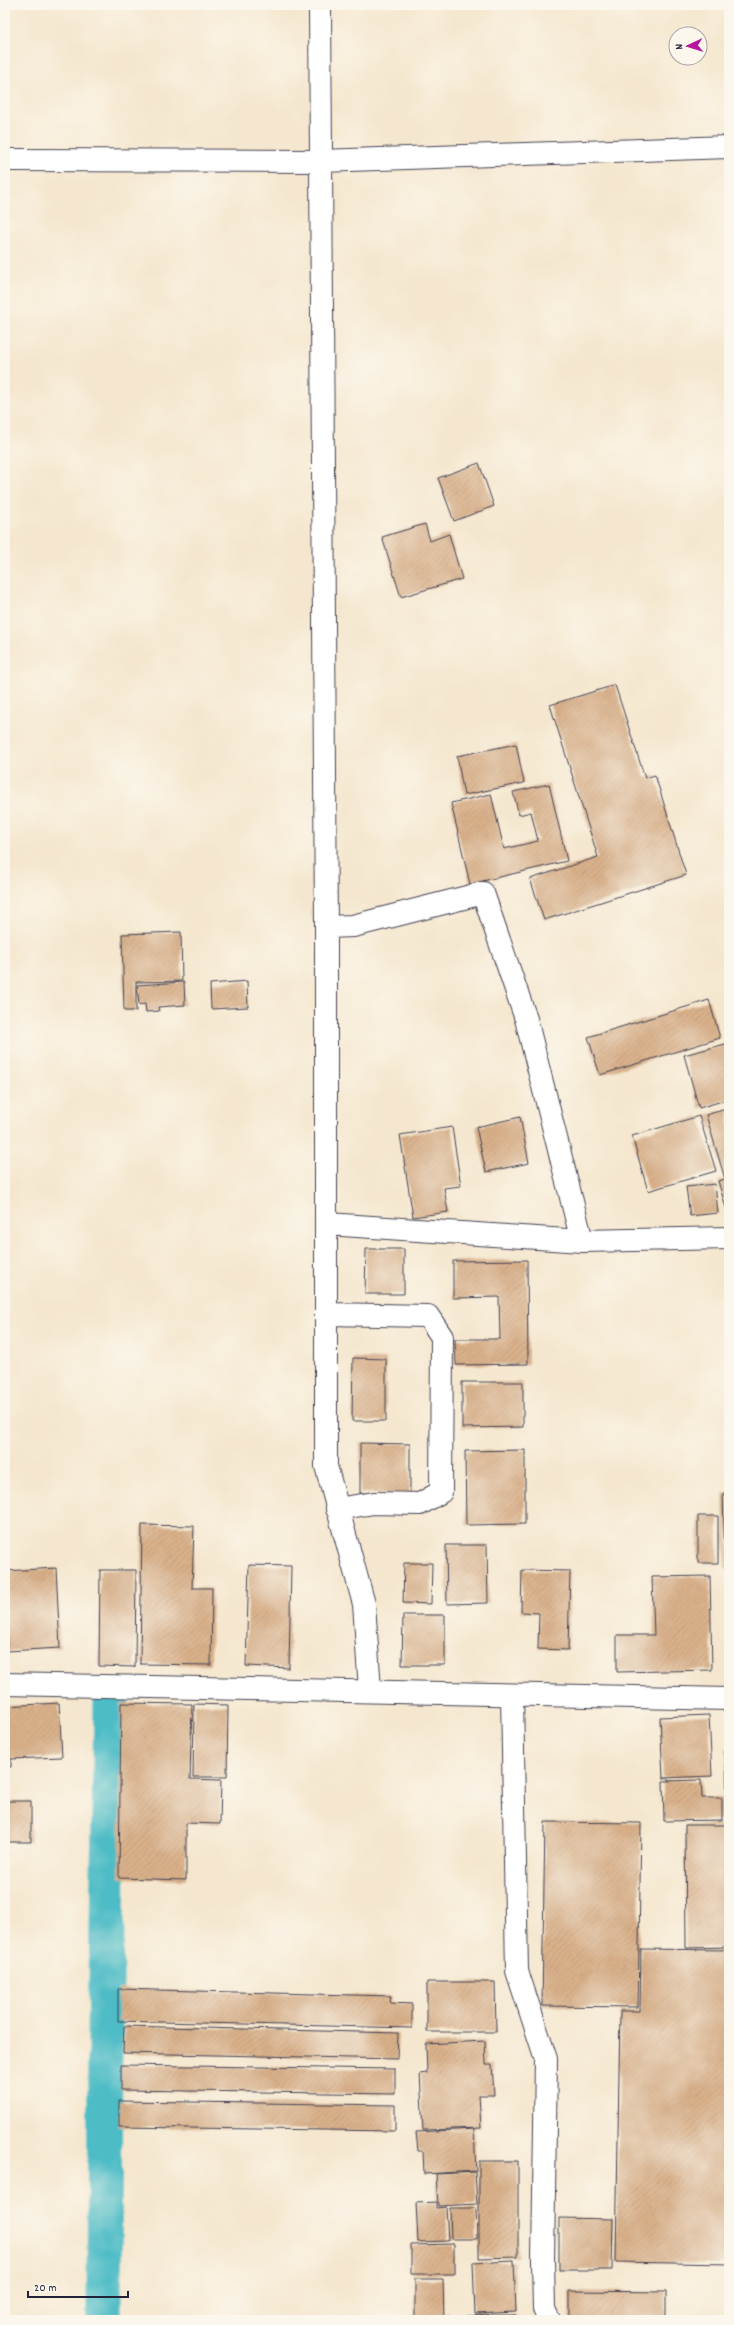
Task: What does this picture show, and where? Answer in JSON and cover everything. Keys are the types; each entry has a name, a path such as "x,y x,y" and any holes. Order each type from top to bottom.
{"street":[{"path":"320,5 328,1314 326,1466 364,1604 370,1690"},
{"path":"5,160 321,161 729,147"},
{"path":"326,927 353,926 483,893 526,1020 582,1240"},
{"path":"327,1224 582,1240 729,1238"},
{"path":"328,1314 428,1316 442,1337 441,1492 420,1504 374,1503 337,1509"},
{"path":"5,1684 370,1690 512,1695 729,1699"},
{"path":"512,1695 517,1971 546,2059 543,2260 544,2309 548,2320"}],"building":[{"path":"479,463 494,506 454,521 438,478"},
{"path":"425,524 430,541 449,534 462,579 401,597 382,537"},
{"path":"615,685 645,778 655,775 686,875 544,920 530,879 598,857 550,705"},
{"path":"516,744 524,783 464,795 457,756"},
{"path":"549,784 567,861 470,884 451,803 491,794 504,849 538,841 531,812 519,815 513,792"},
{"path":"181,932 182,981 136,982 136,1011 124,1011 122,934"},
{"path":"247,981 248,1007 211,1009 210,984"},
{"path":"184,982 185,1005 158,1007 159,1011 146,1012 145,1004 139,1005 137,985"},
{"path":"709,1000 720,1038 600,1075 588,1037"},
{"path":"729,1027 729,1038 726,1028"},
{"path":"729,1043 729,1099 699,1108 684,1055"},
{"path":"729,1108 729,1218 718,1181 725,1179 706,1115"},
{"path":"699,1116 716,1171 648,1191 632,1136"},
{"path":"520,1117 529,1163 486,1172 476,1127"},
{"path":"452,1127 461,1186 444,1188 448,1212 413,1217 400,1135"},
{"path":"715,1184 718,1213 690,1216 686,1187"},
{"path":"366,1249 404,1249 404,1294 365,1294"},
{"path":"527,1260 528,1364 456,1365 455,1339 500,1339 499,1297 453,1298 453,1261"},
{"path":"353,1358 386,1359 386,1421 352,1421"},
{"path":"462,1382 523,1382 523,1427 462,1428"},
{"path":"360,1443 410,1444 410,1494 360,1493"},
{"path":"525,1450 525,1524 466,1525 465,1451"},
{"path":"723,1493 729,1493 729,1569 725,1569"},
{"path":"698,1516 718,1516 718,1563 698,1563"},
{"path":"142,1525 194,1526 192,1588 212,1588 211,1665 140,1664"},
{"path":"446,1545 487,1545 488,1603 447,1604"},
{"path":"404,1563 432,1563 431,1604 403,1603"},
{"path":"249,1565 291,1566 289,1668 246,1666"},
{"path":"56,1568 60,1648 7,1651 5,1571"},
{"path":"100,1570 136,1570 135,1667 99,1666"},
{"path":"522,1570 570,1571 568,1650 538,1649 539,1613 521,1612"},
{"path":"710,1576 712,1670 617,1672 617,1635 654,1635 652,1577"},
{"path":"403,1615 445,1615 445,1665 402,1665"},
{"path":"59,1703 62,1757 11,1759 11,1767 5,1767 5,1706"},
{"path":"121,1703 192,1704 190,1779 221,1780 220,1824 186,1823 186,1880 119,1878"},
{"path":"194,1704 228,1705 227,1777 193,1777"},
{"path":"709,1715 712,1776 663,1778 660,1717"},
{"path":"729,1748 729,1824 727,1824 726,1749"},
{"path":"701,1780 702,1798 722,1798 722,1820 664,1821 663,1781"},
{"path":"5,1801 31,1801 31,1842 5,1842"},
{"path":"545,1822 641,1823 638,2007 542,2006"},
{"path":"685,1825 729,1825 729,1947 686,1948"},
{"path":"641,1949 729,1950 729,2264 616,2262 620,2011 640,2011"},
{"path":"427,1982 495,1982 496,2032 427,2032"},
{"path":"118,1989 391,1996 390,2003 412,2004 412,2028 118,2021"},
{"path":"124,2026 398,2033 397,2059 123,2053"},
{"path":"485,2041 486,2064 492,2064 494,2095 479,2095 481,2128 423,2130 420,2074 427,2073 426,2044"},
{"path":"121,2065 395,2069 395,2094 121,2090"},
{"path":"119,2101 395,2105 395,2131 119,2127"},
{"path":"474,2129 476,2171 424,2174 423,2151 418,2151 416,2132"},
{"path":"479,2161 518,2161 518,2257 479,2258"},
{"path":"475,2172 477,2204 438,2206 436,2174"},
{"path":"436,2202 436,2208 446,2207 448,2241 418,2242 416,2203"},
{"path":"450,2208 476,2208 477,2239 451,2239"},
{"path":"559,2218 613,2219 612,2270 559,2270"},
{"path":"454,2244 454,2274 411,2274 411,2245"},
{"path":"514,2261 516,2312 475,2314 473,2263"},
{"path":"415,2279 443,2279 444,2320 415,2320"},
{"path":"569,2291 666,2292 666,2320 569,2320"},
{"path":"516,2315 516,2320 447,2320 447,2316"}],"waterway":[{"path":"104,2320 105,2037 111,1703"}]}
